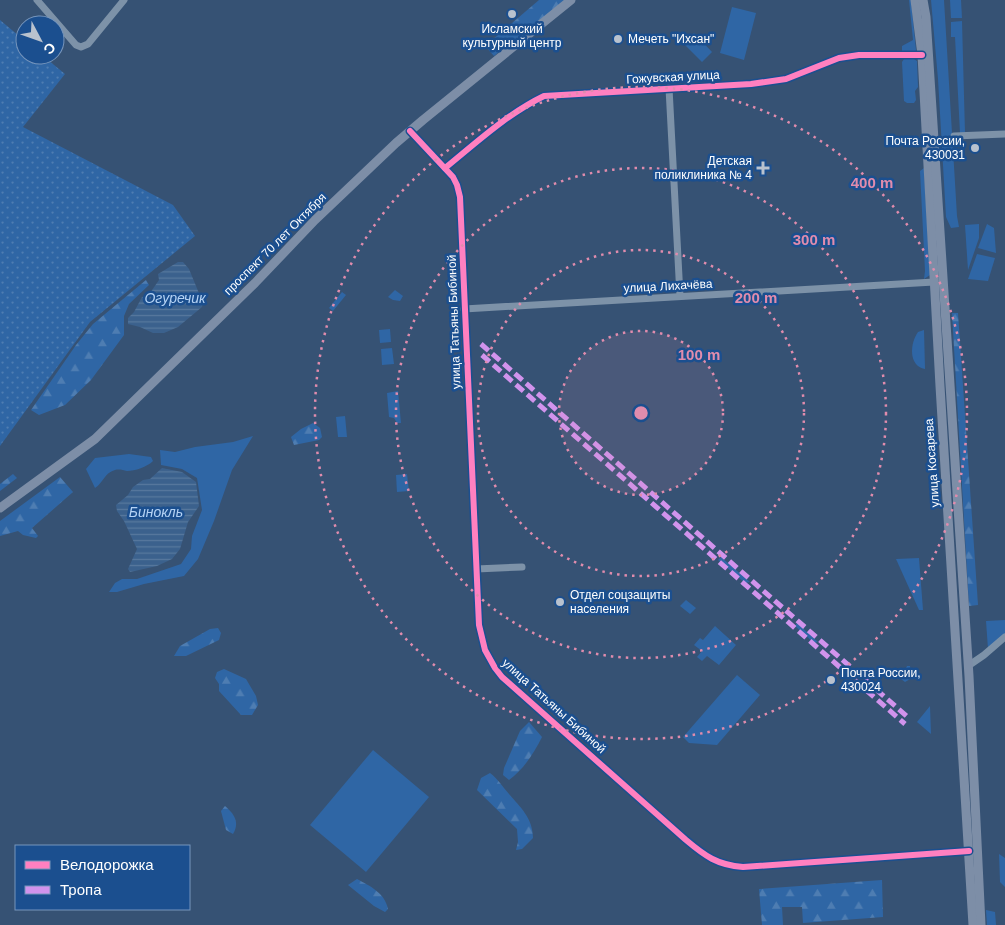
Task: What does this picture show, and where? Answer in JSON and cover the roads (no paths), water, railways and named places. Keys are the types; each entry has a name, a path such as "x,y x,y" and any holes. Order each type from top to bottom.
{"main road":[{"name":"проспект 70 лет Октября","path":"0,508 83,449 105,430 255,283 315,220 410,131 571,0"},
{"name":"улица Косарева","path":"915,0 922,55 968,666 973,925"},
{"name":"улица Косарева","path":"923,0 927,27 958,666 981,925"},
{"path":"958,666 968,666"}],"street":[{"path":"37,0 76,46 81,47 88,44 124,0"},
{"name":"Гожувская улица","path":"445,168 500,123 527,104 544,96 750,84 786,79 839,58 859,55 922,55"},
{"path":"669,88 680,296"},
{"name":"улица Татьяны Бибиной","path":"410,131 445,168 458,185 460,197 479,625 485,650 495,668 535,707 686,840 710,859 728,866 744,867 973,851"},
{"path":"954,136 1005,134"},
{"name":"улица Лихачёва","path":"464,309 939,282"},
{"path":"476,569 522,567"},
{"path":"968,666 1005,637"}],"water":[{"name":"Огуречик","path":"178,262 183,262 189,269 203,303 202,307 178,327 164,333 153,333 128,324 128,318 134,312 142,297 148,296 159,280 158,274"},
{"name":"Бинокль","path":"162,468 182,472 196,482 199,506 188,522 180,549 172,559 157,566 130,572 128,569 137,549 124,521 117,511 116,505 128,495 133,487 143,480 150,479"}],"place":[{"name":"Исламский культурный центр","path":"512,14"},
{"name":"Мечеть \"Ихсан\"","path":"618,39"},
{"name":"Почта России, 430031","path":"975,148"},
{"name":"Детская поликлиника № 4","path":"763,168"},
{"name":"Отдел соцзащиты населения","path":"560,602"},
{"name":"Почта России, 430024","path":"831,680"}]}
